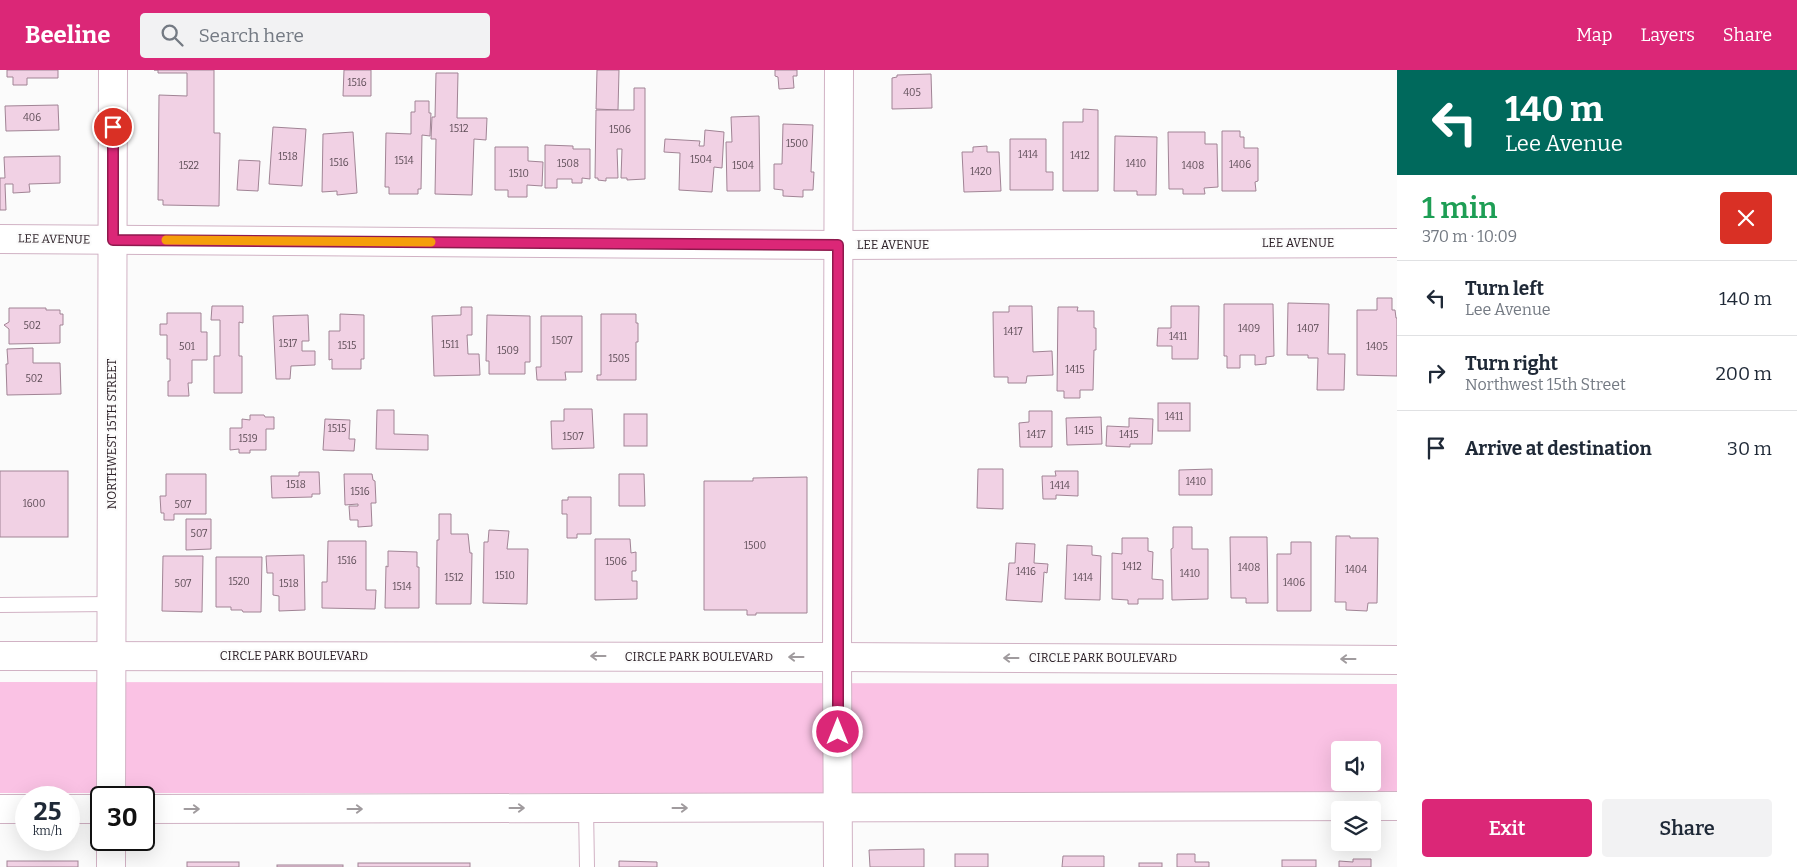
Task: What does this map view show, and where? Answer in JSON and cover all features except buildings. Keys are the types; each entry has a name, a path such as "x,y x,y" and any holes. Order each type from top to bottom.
{"street":[{"name":"NORTHWEST 15TH STREET","path":"111,786 113,70"},
{"path":"838,867 839,70"},
{"name":"LEE AVENUE","path":"0,239 838,245 1397,242"},
{"name":"CIRCLE PARK BOULEVARD","path":"0,656 1397,660"},
{"path":"155,809 1397,806"},
{"path":"0,808 15,809"},
{"path":"111,851 111,867"}],"lane":[{"path":"0,605 112,604"},
{"path":"586,808 588,867"}],"shaded area":[{"path":"0,682 1397,684 1397,793 155,793 155,786 90,786 90,793 80,793 80,786 15,786 15,793 0,793"}],"slow traffic":[{"path":"166,240 431,242"}],"route":[{"path":"113,127 113,240 838,245 838,732"}]}
